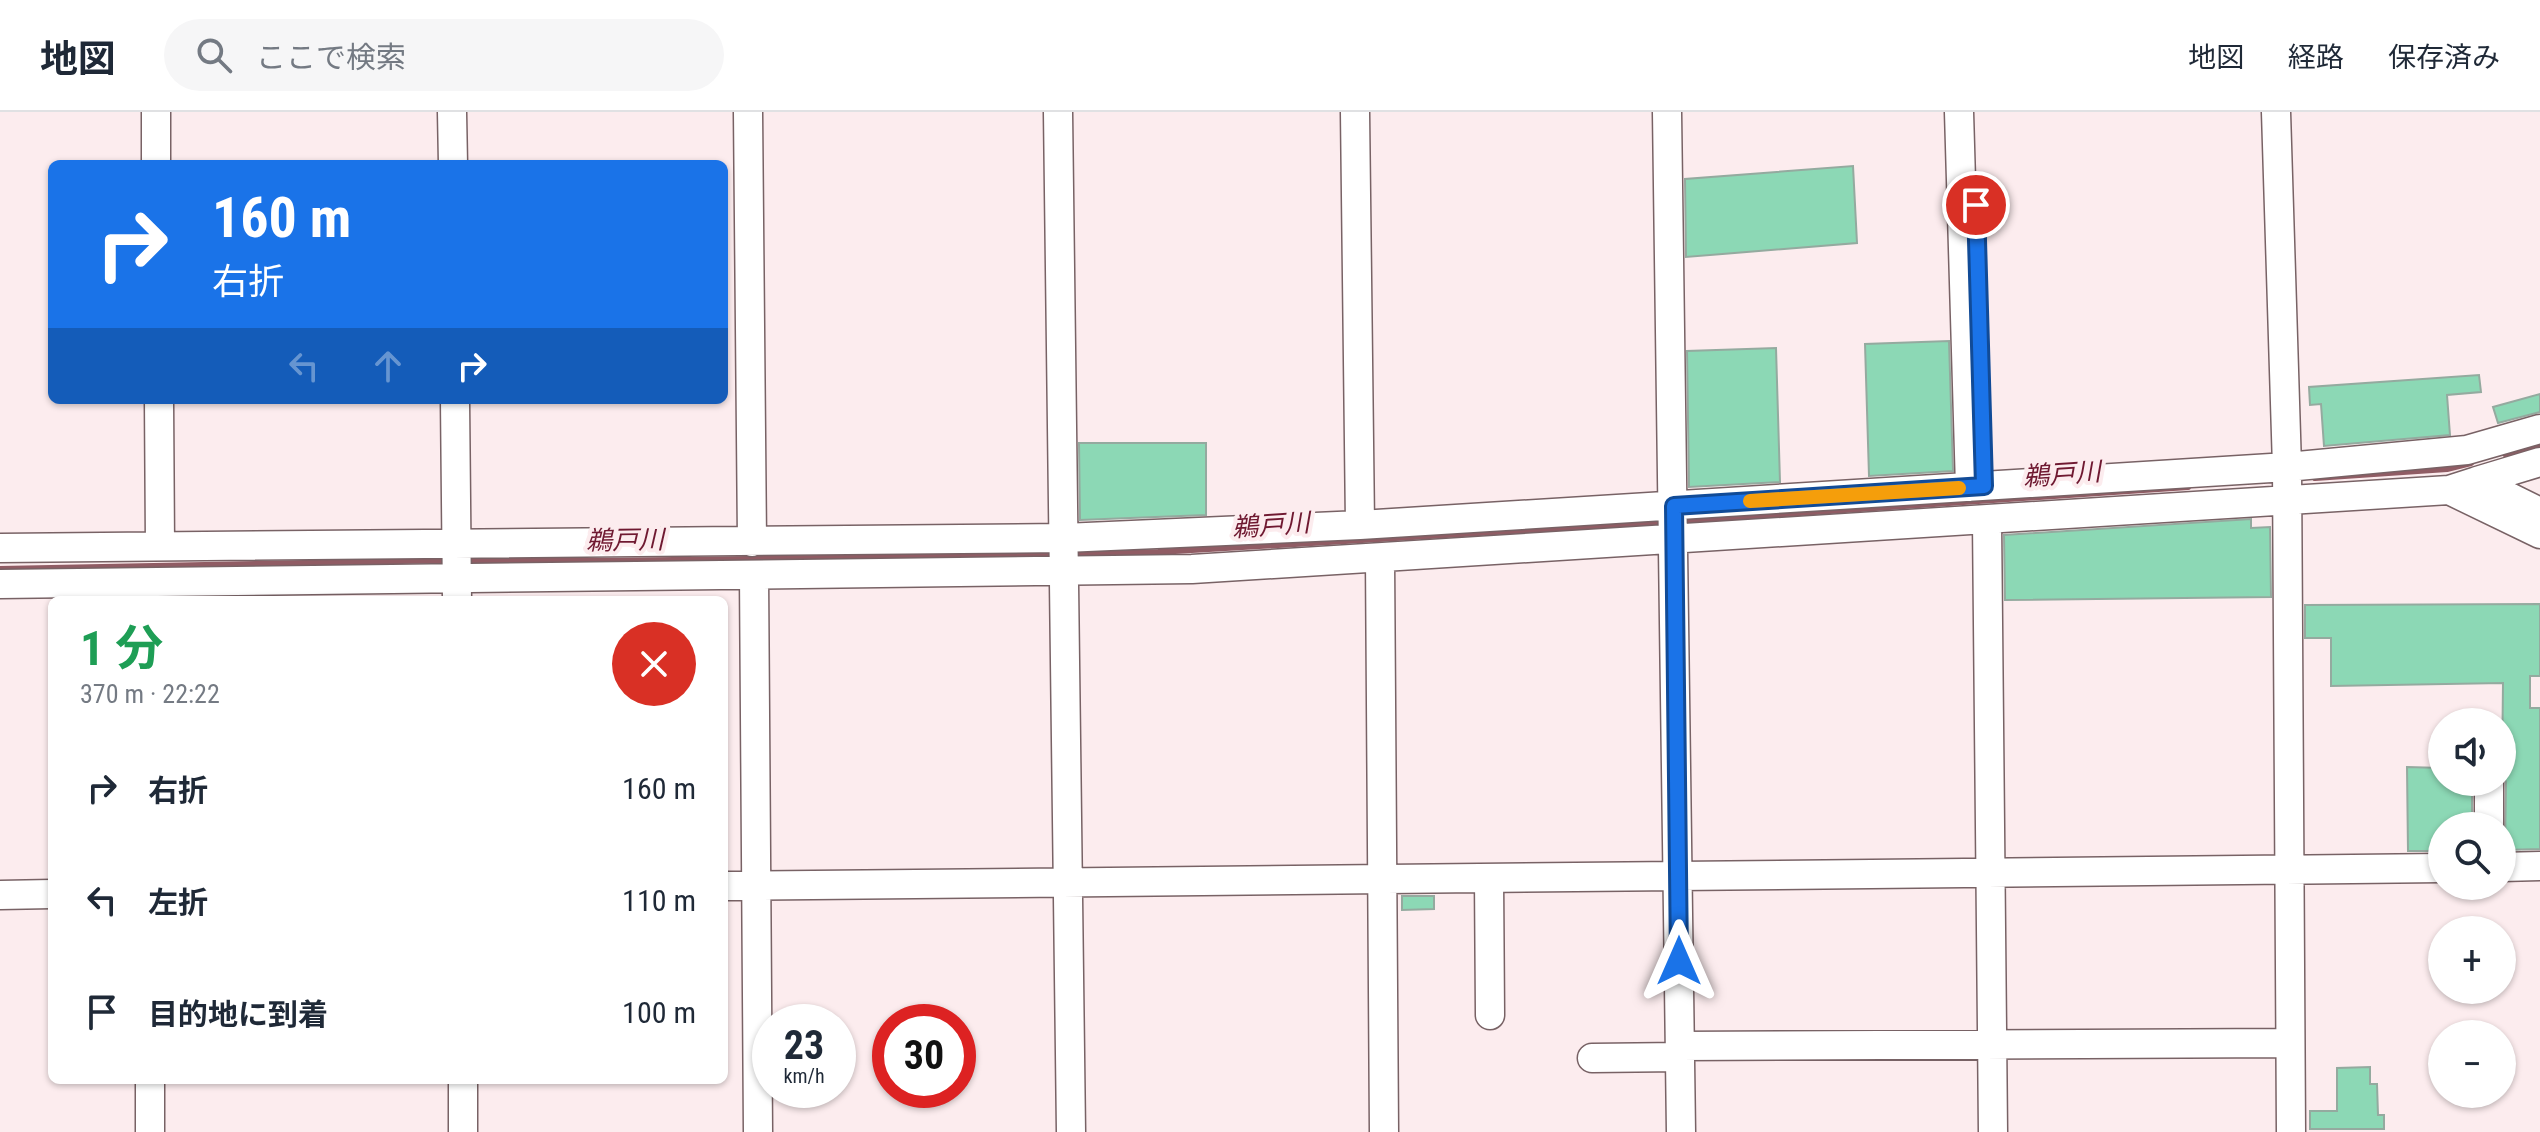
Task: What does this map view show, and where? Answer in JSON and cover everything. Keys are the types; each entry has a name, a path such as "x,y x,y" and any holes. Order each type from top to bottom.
{"street":[{"path":"140,112 141,160"},
{"path":"156,112 156,160"},
{"path":"452,112 453,160"},
{"path":"748,112 760,541"},
{"path":"760,541 763,112"},
{"path":"1058,112 1071,1132"},
{"path":"1355,112 1368,524"},
{"path":"1368,524 1372,112"},
{"path":"1667,112 1681,1132"},
{"path":"1959,112 1977,486"},
{"path":"1973,112 1977,486"},
{"path":"2276,112 2286,484 2291,1132"},
{"path":"142,404 152,546"},
{"path":"152,546 159,404"},
{"path":"455,404 457,569"},
{"path":"0,548 152,546 457,569 761,575 1064,555 1368,524 1981,521 2286,484 2467,450 2540,429"},
{"path":"0,584 153,591 457,569 760,541 1064,555 1192,569 1373,558 1977,486 2286,484 2449,490 2540,462"},
{"path":"2477,481 2540,512"},
{"path":"2449,490 2540,534"},
{"path":"1981,521 1986,1043 1993,1132"},
{"path":"1371,1132 1375,880 1373,558"},
{"path":"758,1132 764,886 761,575"},
{"path":"2516,867 2540,866"},
{"path":"728,886 2428,868"},
{"path":"1489,878 1490,1015"},
{"path":"1375,880 1384,1132"},
{"path":"764,886 771,1004"},
{"path":"0,895 48,894"},
{"path":"1592,1058 1680,1052 1986,1043 2289,1043"},
{"path":"1980,1132 1986,1043"},
{"path":"150,1084 150,1132"},
{"path":"165,1084 166,1132"},
{"path":"463,1084 463,1132"},
{"path":"773,1108 773,1132"}],"building":[{"path":"1853,166 1857,243 1686,257 1685,179"},
{"path":"1949,341 1953,471 1869,476 1865,344"},
{"path":"1776,348 1780,482 1689,487 1687,351"},
{"path":"2479,375 2481,392 2447,395 2450,435 2324,446 2321,404 2310,405 2309,387"},
{"path":"2540,394 2540,412 2498,423 2493,407"},
{"path":"1079,443 1206,443 1206,515 1080,520"},
{"path":"2251,519 2251,528 2270,527 2271,597 2005,600 2004,535"},
{"path":"2540,604 2540,676 2530,676 2530,708 2540,708 2540,849 2516,850 2516,812 2506,812 2506,796 2516,796 2516,708 2503,708 2503,683 2331,686 2331,638 2305,638 2305,605"},
{"path":"2407,767 2428,768 2428,796 2472,796 2472,812 2428,812 2428,851 2408,851"},
{"path":"1402,896 1434,896 1434,909 1402,910"},
{"path":"2370,1067 2370,1084 2377,1084 2378,1115 2384,1115 2384,1129 2310,1129 2310,1111 2337,1111 2337,1068"}],"waterway":[{"name":"鵜戸川","path":"2505,454 2540,444"},
{"name":"鵜戸川","path":"2315,478 2447,469 2471,463"},
{"name":"鵜戸川","path":"1681,521 2188,487"},
{"name":"鵜戸川","path":"1070,555 1665,522"},
{"name":"鵜戸川","path":"466,560 1054,555"},
{"name":"鵜戸川","path":"0,569 450,560"}],"slow traffic":[{"path":"1750,501 1959,488"}],"route":[{"path":"1679,961 1674,506 1984,486 1976,205"}]}
